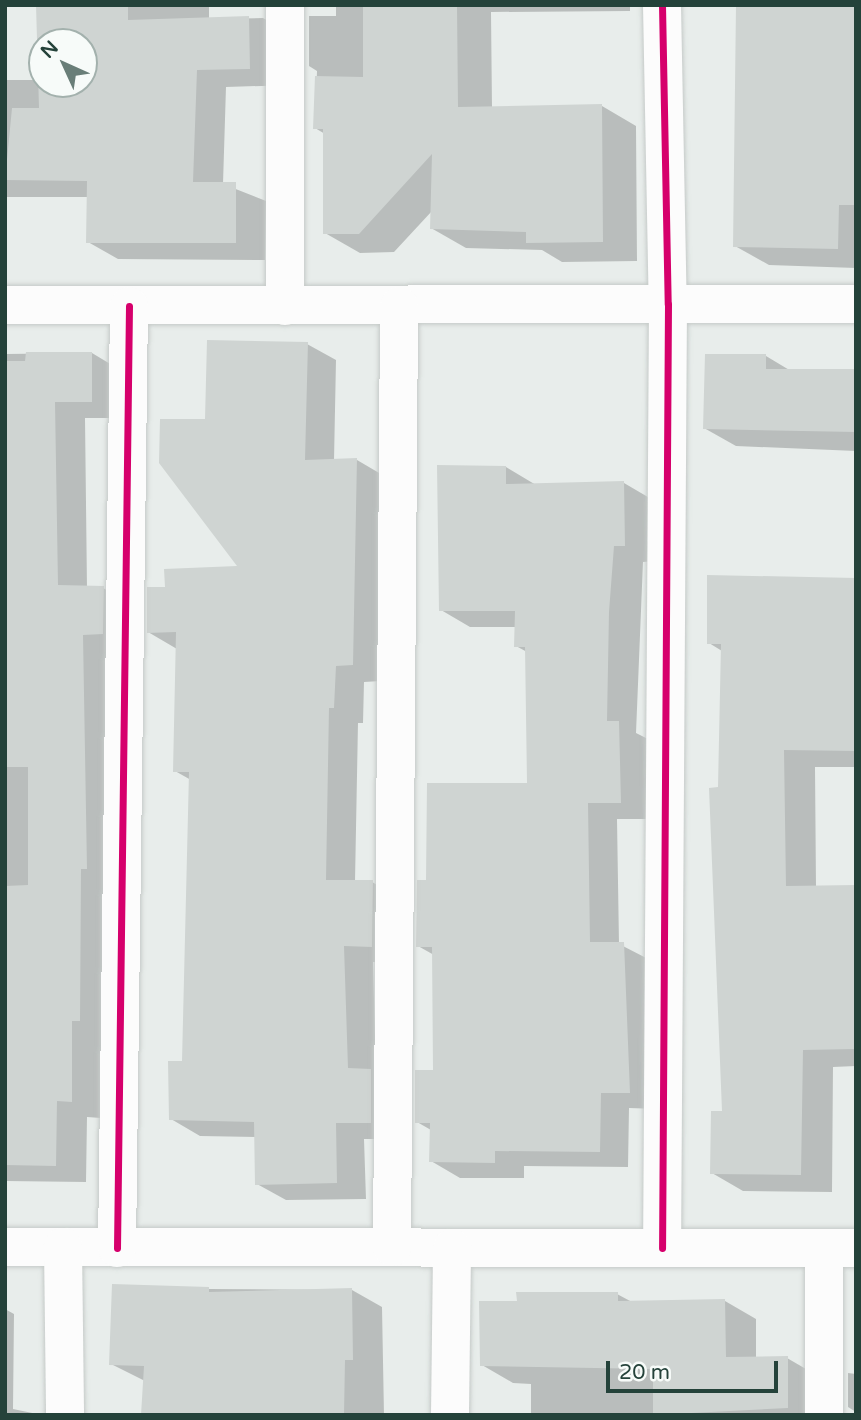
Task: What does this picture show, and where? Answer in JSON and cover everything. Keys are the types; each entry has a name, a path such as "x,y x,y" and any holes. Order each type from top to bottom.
{"street":[{"path":"285,5 285,306"},
{"path":"662,5 668,304 662,1248"},
{"path":"5,305 856,304"},
{"path":"117,1248 129,306"},
{"path":"392,1247 399,306"},
{"path":"5,1247 840,1248 824,1415"},
{"path":"63,1247 65,1415"},
{"path":"450,1415 452,1248"}],"building":[{"path":"36,5 128,5 128,20 249,16 250,69 197,70 193,182 236,182 236,243 86,243 87,181 5,180 12,108 39,108 39,98 98,98 98,28 37,28"},
{"path":"363,5 457,5 458,107 602,104 603,242 526,243 526,232 430,229 432,154 359,234 323,234 323,129 313,129 315,76 363,77"},
{"path":"736,5 856,5 856,205 839,205 838,249 733,247"},
{"path":"207,340 308,342 305,460 357,458 353,665 336,666 334,708 329,708 326,880 373,880 372,947 344,946 348,1068 371,1069 371,1123 336,1123 337,1183 255,1185 254,1122 169,1120 168,1061 182,1061 189,772 173,772 176,632 147,633 147,587 165,587 164,569 237,566 159,463 160,419 205,419"},
{"path":"26,352 92,352 92,402 55,402 58,585 104,586 103,634 83,635 87,869 81,869 80,1021 72,1021 72,1102 57,1101 56,1166 5,1165 5,886 28,885 28,767 5,767 5,361 25,361"},
{"path":"705,354 766,354 766,369 856,369 856,432 703,429"},
{"path":"437,465 506,466 506,484 624,481 625,546 614,546 609,612 607,721 619,721 621,803 588,803 590,942 624,942 630,1093 601,1093 600,1152 495,1151 495,1163 429,1162 430,1123 415,1123 415,1070 433,1070 432,947 416,947 417,880 426,880 427,783 527,783 525,647 514,647 515,611 439,611"},
{"path":"707,575 856,578 856,751 784,750 786,886 856,885 856,1049 803,1050 801,1175 710,1174 711,1111 722,1111 709,788 718,787 721,644 707,644"},
{"path":"112,1284 209,1287 209,1292 352,1288 353,1360 345,1360 344,1415 141,1415 144,1366 109,1365"},
{"path":"516,1292 618,1292 618,1301 725,1299 726,1357 788,1356 788,1408 653,1415 653,1369 480,1366 479,1301 517,1301"}],"cycle path":[{"path":"662,5 668,304 662,1248"},
{"path":"117,1248 129,306"}]}
